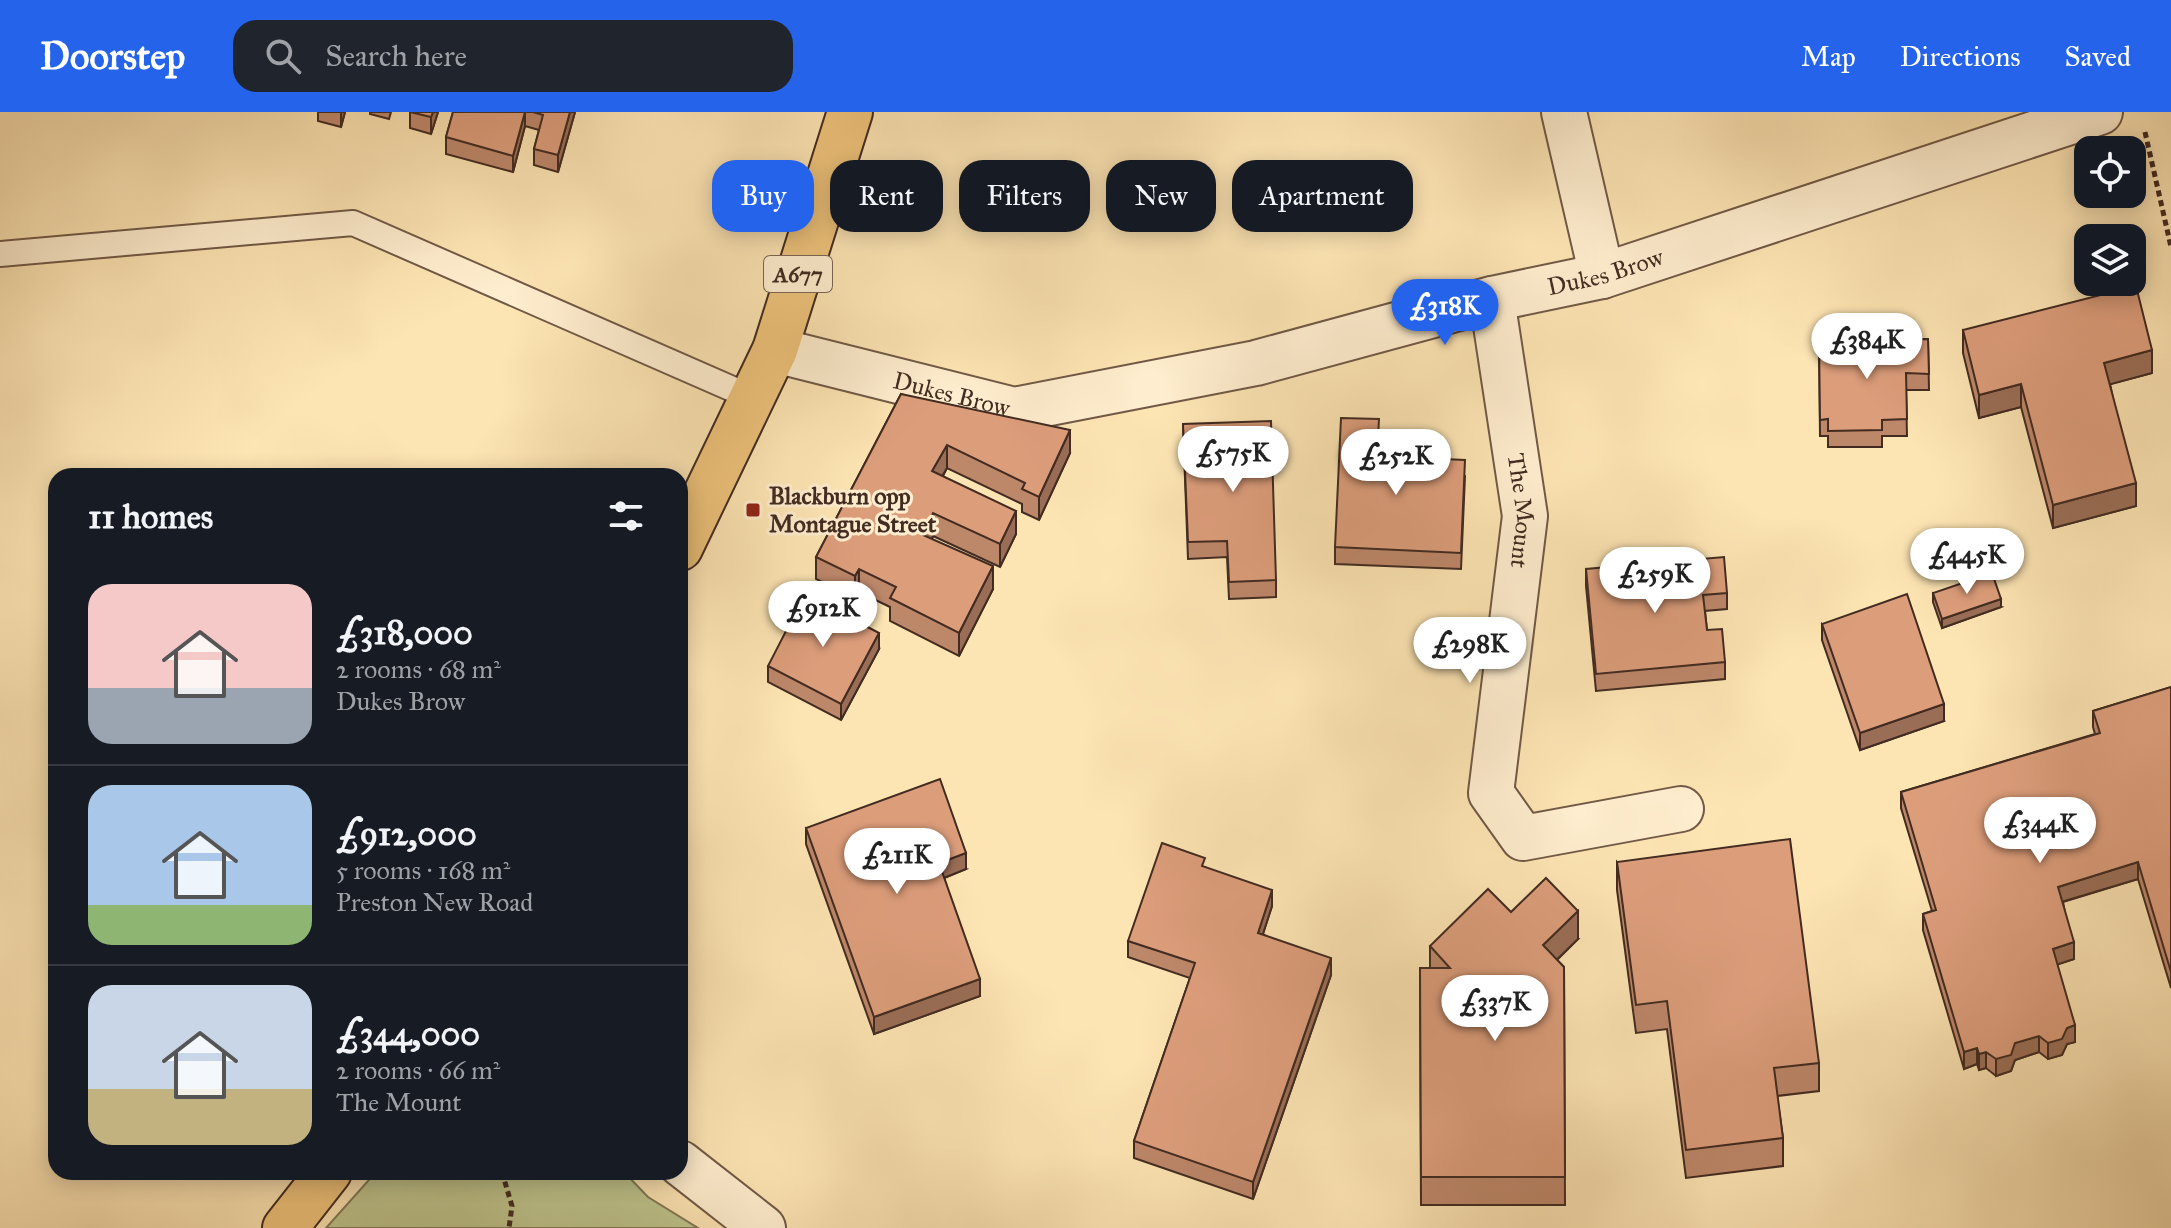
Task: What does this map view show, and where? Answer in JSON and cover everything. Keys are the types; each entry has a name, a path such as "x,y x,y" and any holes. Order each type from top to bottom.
{"highway":[{"name":"A677","path":"688,532 775,350 850,112"},
{"path":"285,1228 323,1180"}],"street":[{"path":"1564,112 1602,276"},
{"name":"Dukes Brow","path":"775,350 1014,410 1256,363 1492,299 1602,276 2100,112"},
{"name":"The Mount","path":"1492,299 1525,516 1491,793 1523,838 1681,809"},
{"path":"688,1169 763,1228"}],"lane":[{"path":"0,254 353,223 753,398"}],"path":[{"path":"2144,127 2171,247"},
{"path":"504,1180 512,1206 509,1228"}],"green space":[{"path":"369,1180 632,1180 648,1197 698,1228 326,1228"}],"building":[{"path":"410,112 433,112 431,117"},
{"path":"453,112 525,112 513,156 446,137"},
{"path":"533,112 570,112 558,155 534,149 543,115"},
{"path":"2097,296 2138,296 2152,350 2104,363 2136,483 2053,505 2021,384 1979,395 1963,330"},
{"path":"1928,339 1929,374 1906,373 1907,419 1882,420 1882,430 1828,431 1828,419 1820,420 1819,340"},
{"path":"901,394 1070,430 1039,497 1022,489 1025,483 947,445 932,471 1016,511 1000,544 933,513 923,535 993,566 959,633 890,598 896,587 859,569 855,576 816,557"},
{"path":"1341,418 1379,419 1377,456 1465,460 1461,553 1335,547"},
{"path":"1271,421 1276,580 1229,582 1227,541 1188,542 1183,424"},
{"path":"1724,557 1727,593 1703,595 1707,630 1722,629 1725,662 1596,674 1586,569"},
{"path":"1992,573 2001,599 1942,619 1933,593"},
{"path":"805,594 879,633 841,704 768,666"},
{"path":"1907,594 1944,704 1860,733 1822,624"},
{"path":"2171,687 2171,972 2138,862 2058,887 2074,942 2053,949 2075,1025 2067,1028 2062,1039 2048,1043 2039,1036 2015,1043 2011,1055 1996,1059 1986,1052 1979,1054 1977,1048 1964,1052 1923,914 1936,910 1901,792 2100,733 2093,711"},
{"path":"940,779 966,853 939,863 980,979 874,1017 806,828"},
{"path":"1790,839 1819,1063 1774,1068 1783,1138 1686,1150 1667,1001 1636,1005 1617,862"},
{"path":"1162,843 1205,858 1202,866 1272,890 1258,933 1331,958 1253,1182 1134,1141 1195,963 1128,941"},
{"path":"1546,878 1578,911 1543,945 1564,967 1565,1177 1421,1177 1420,968 1450,968 1430,946 1488,889 1511,912"}],"place":[{"name":"Blackburn opp Montague Street","path":"753,510"}]}
